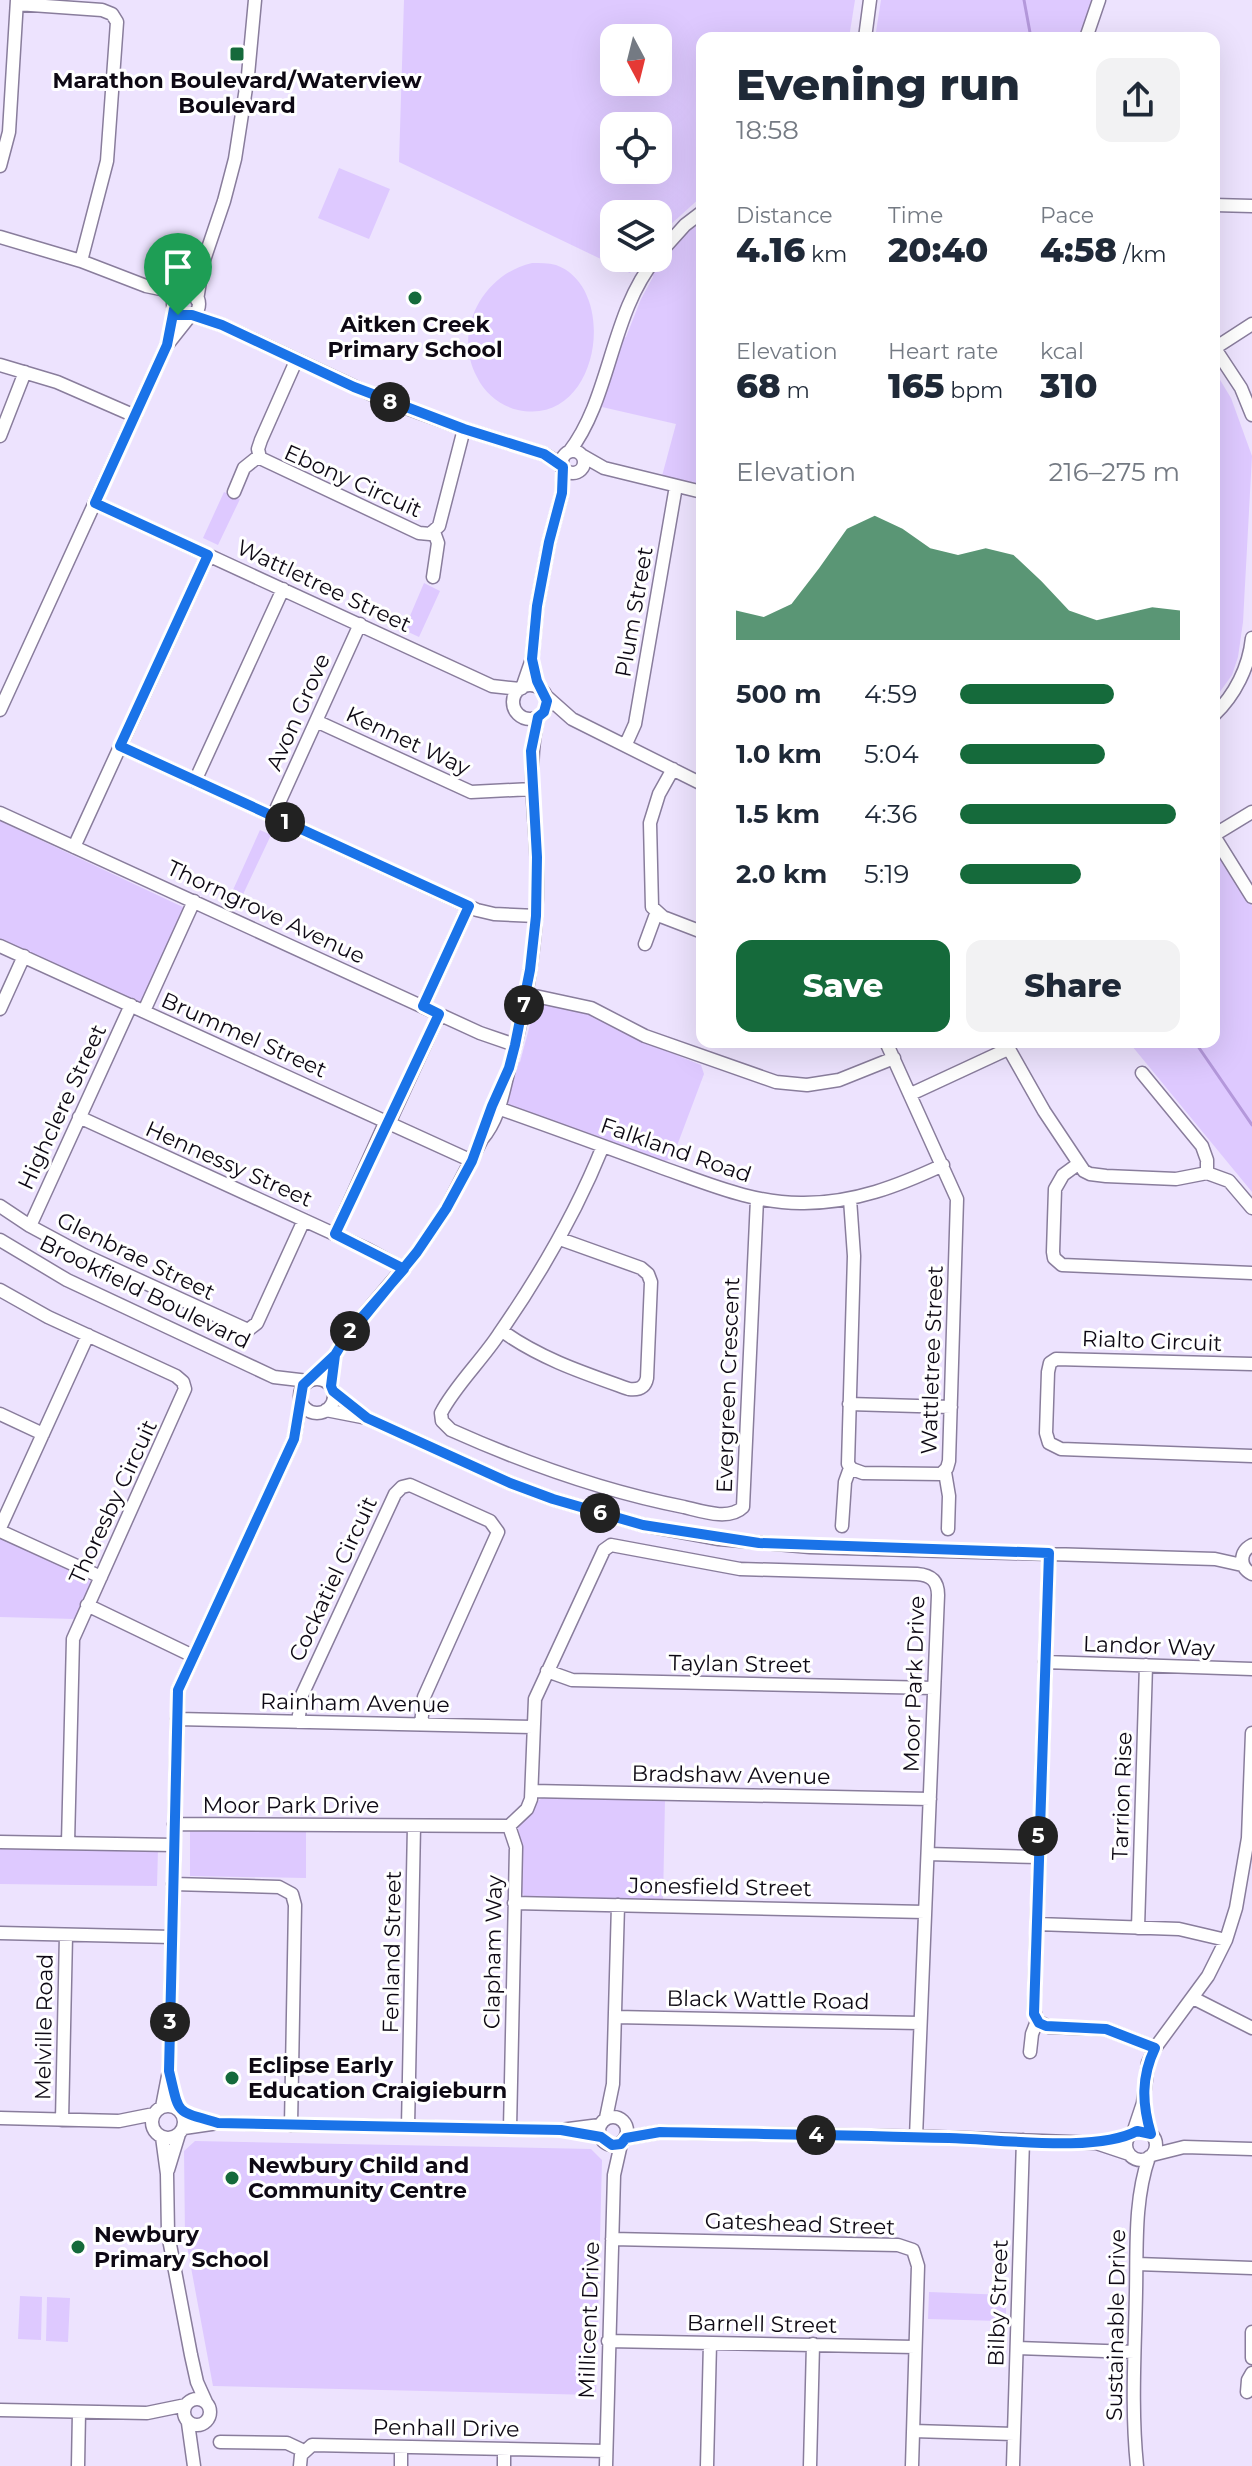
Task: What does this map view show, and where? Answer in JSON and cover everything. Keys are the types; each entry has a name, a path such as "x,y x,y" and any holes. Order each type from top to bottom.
{"street":[{"path":"167,345 198,307 203,263 235,159 248,75 252,0"},
{"path":"866,32 870,0"},
{"path":"1088,32 1099,0"},
{"path":"0,166 9,132 17,2 102,10 112,14 117,22 107,161 81,261"},
{"path":"1220,205 1252,206"},
{"path":"672,240 696,217"},
{"path":"0,237 81,261 146,286 188,292 222,325"},
{"path":"0,710 4,693 167,345 174,299 203,263"},
{"path":"194,2463 210,2412 197,2382 168,2234 167,2174 158,2133 158,2111 169,2071 178,1690 294,1439 303,1385 335,1355 349,1332 404,1269 446,1209 482,1139 509,1068 526,994 536,916 537,857 531,751 524,724 516,710 515,696 532,659 546,555 562,493 625,311 648,272"},
{"path":"146,286 178,315 222,325 379,398 544,454 696,491"},
{"path":"1220,343 1252,324"},
{"path":"1220,356 1241,388 1252,415"},
{"name":"Ebony Circuit","path":"234,492 244,468 259,456 261,440 296,361"},
{"path":"0,365 68,386 135,416"},
{"path":"0,436 25,372"},
{"name":"Ebony Circuit","path":"259,456 270,465 412,531 425,534 434,532 439,526 464,429"},
{"name":"Plum Street","path":"626,744 635,724 676,486"},
{"name":"Wattletree Street","path":"95,503 492,686 516,710"},
{"name":"Ebony Circuit","path":"433,577 438,543 434,532"},
{"path":"74,847 208,555"},
{"path":"195,781 283,589"},
{"name":"Avon Grove","path":"273,816 360,624"},
{"path":"1220,708 1234,690 1251,653 1252,638"},
{"path":"531,751 539,717 546,706 532,659"},
{"name":"Wattletree Street","path":"492,686 521,688"},
{"path":"521,688 531,686 543,692 572,719 696,781"},
{"path":"516,710 527,719 572,719"},
{"name":"Kennet Way","path":"316,721 471,792 532,789"},
{"path":"120,746 469,906 494,914 536,916"},
{"path":"673,769 659,794 650,823 651,903 656,914 696,930"},
{"path":"1220,831 1252,812"},
{"name":"Thorngrove Avenue","path":"0,813 480,1033 515,1045"},
{"path":"1220,845 1252,897"},
{"path":"144,1011 194,901"},
{"path":"423,1006 469,906"},
{"path":"645,944 656,914"},
{"name":"Brummel Street","path":"0,946 472,1161"},
{"path":"0,1009 24,956"},
{"path":"526,994 591,1008 645,1036 776,1082 807,1085 831,1082 859,1074 894,1058"},
{"name":"Highclere Street","path":"30,1226 131,1005"},
{"path":"335,1234 439,1014"},
{"name":"Wattletree Street","path":"850,1468 863,1473 936,1475 945,1472 949,1463 958,1207 954,1190 889,1048"},
{"path":"911,1094 1003,1048"},
{"path":"1008,1048 1078,1164 1090,1174 1176,1179 1207,1173 1229,1181 1252,1208"},
{"path":"1142,1073 1202,1146 1206,1153 1207,1173"},
{"name":"Falkland Road","path":"495,1107 725,1191 757,1199 802,1204 850,1199 885,1190 943,1165"},
{"name":"Hennessy Street","path":"79,1117 335,1234 404,1269"},
{"name":"Evergreen Crescent","path":"603,1146 560,1239 502,1331 443,1409 441,1417 445,1426 525,1462 586,1483 692,1509 727,1514 737,1513 744,1503 757,1199"},
{"path":"1078,1164 1057,1181 1055,1189 1053,1252 1054,1258 1062,1265 1252,1273"},
{"path":"842,1526 845,1482 850,1468 847,1460 854,1256 850,1199"},
{"name":"Glenbrae Street","path":"0,1206 84,1255 244,1329 251,1329 257,1323 304,1220"},
{"path":"502,1331 552,1361 629,1389 639,1389 645,1385 650,1295 648,1274 641,1268 560,1239"},
{"name":"Brookfield Boulevard","path":"0,1240 67,1280 274,1377 300,1399"},
{"name":"Thoresby Circuit","path":"0,1290 176,1376 185,1389 87,1605 73,1644 68,1843"},
{"path":"88,1335 0,1530 101,1577"},
{"path":"294,1439 333,1402 335,1355"},
{"name":"Rialto Circuit","path":"1252,1364 1056,1359 1050,1363 1048,1372 1046,1433 1049,1443 1061,1449 1252,1456"},
{"name":"Brookfield Boulevard","path":"274,1377 310,1380"},
{"path":"310,1380 322,1379 367,1418"},
{"path":"300,1399 311,1412 367,1418 510,1483 643,1525 759,1543 1215,1559 1249,1565"},
{"path":"849,1404 951,1407"},
{"path":"0,1414 43,1434"},
{"path":"945,1472 949,1496 948,1529"},
{"name":"Cockatiel Circuit","path":"298,1722 302,1695 395,1494 402,1487 410,1485 490,1521 498,1532 424,1697 421,1724"},
{"name":"Moor Park Drive","path":"532,1791 535,1699 604,1550 614,1544 740,1569 917,1574 935,1581 938,1590 916,2137"},
{"path":"1030,2052 1037,2021 1034,2010 1049,1553"},
{"path":"87,1605 193,1656"},
{"name":"Landor Way","path":"1045,1662 1252,1669"},
{"name":"Tarrion Rise","path":"1138,1928 1146,1665"},
{"name":"Taylan Street","path":"547,1671 572,1680 934,1688"},
{"name":"Rainham Avenue","path":"177,1719 533,1727"},
{"path":"1131,2156 1126,2145 1143,2103 1145,2073 1155,2048 1208,1976 1226,1940 1244,1874 1252,1735"},
{"path":"509,1826 527,1809 532,1791"},
{"name":"Bradshaw Avenue","path":"532,1791 930,1799"},
{"name":"Moor Park Drive","path":"174,1824 509,1826"},
{"name":"Fenland Street","path":"408,2127 414,1826"},
{"name":"Clapham Way","path":"509,1826 516,1847 510,2129"},
{"path":"0,1842 174,1845"},
{"path":"928,1854 1038,1857"},
{"path":"173,1884 279,1887 292,1894 295,1905 291,2125"},
{"name":"Jonesfield Street","path":"514,1903 925,1912"},
{"name":"Millicent Drive","path":"606,2466 618,1905"},
{"path":"1037,1924 1179,1929 1226,1940"},
{"path":"0,1933 172,1937"},
{"name":"Melville Road","path":"62,2120 66,1935"},
{"path":"1193,1998 1252,2028"},
{"name":"Black Wattle Road","path":"615,2017 920,2023"},
{"path":"1037,2021 1049,2027 1106,2029 1155,2048"},
{"path":"167,2174 182,2131 169,2071"},
{"path":"1143,2103 1156,2146 1151,2156"},
{"path":"0,2118 119,2121 158,2111 180,2111 218,2123"},
{"path":"119,2121 171,2138 182,2131 218,2123 1096,2143 1142,2130 1184,2147"},
{"name":"Bilby Street","path":"1013,2466 1023,2140"},
{"path":"1096,2143 1141,2160 1184,2147 1252,2149"},
{"name":"Sustainable Drive","path":"1131,2156 1140,2186"},
{"name":"Sustainable Drive","path":"1137,2466 1133,2409 1140,2186 1151,2156"},
{"name":"Gateshead Street","path":"612,2239 904,2246 913,2250 918,2260 912,2466"},
{"path":"1137,2264 1252,2268"},
{"path":"1252,2332 1252,2358"},
{"name":"Barnell Street","path":"608,2341 915,2347"},
{"path":"707,2466 710,2343"},
{"path":"810,2466 813,2344"},
{"path":"1017,2348 1134,2352"},
{"path":"191,2355 184,2413 194,2463"},
{"path":"1247,2392 1252,2373"},
{"path":"147,2413 198,2399 206,2402"},
{"path":"0,2410 147,2413 198,2426 206,2422"},
{"path":"78,2466 79,2412"},
{"path":"913,2431 1014,2434"},
{"path":"220,2442 287,2443 304,2451 300,2466"},
{"name":"Penhall Drive","path":"304,2451 318,2445 606,2451"},
{"path":"401,2447 401,2466"},
{"path":"504,2449 504,2466"}],"shaded area":[{"path":"404,0 855,0 850,32 696,32 696,201 672,223 672,200 600,200 600,259 399,162"},
{"path":"881,0 1092,0 1081,32 876,32"},
{"path":"339,168 390,189 369,239 318,218"},
{"path":"696,226 696,485 662,476 676,424 602,407 621,339 626,337 653,272 672,272 672,247"},
{"path":"532,263 556,265 576,279 589,300 594,326 592,353 583,378 568,398 546,410 518,410 500,402 484,389 470,359 468,341 470,324 486,292 499,279"},
{"path":"1220,380 1231,398 1252,456 1243,622 1232,675 1220,692"},
{"path":"224,492 240,499 218,545 203,538"},
{"path":"424,583 440,591 419,637 404,630"},
{"path":"0,821 185,908 141,1003 0,939"},
{"path":"260,830 271,835 238,905 228,901"},
{"path":"1220,853 1252,906 1252,1192 1134,1048 1220,1048"},
{"path":"541,1003 583,1011 642,1041 701,1065 704,1074 672,1159 661,1162 508,1106 506,1099 531,1021 529,1011"},
{"path":"0,1536 89,1576 90,1584 75,1619 0,1617"},
{"path":"545,1796 665,1799 663,1901 524,1896 520,1888 521,1844 518,1828"},
{"path":"190,1829 306,1830 306,1878 190,1876"},
{"path":"0,1846 158,1849 157,1886 0,1884"},
{"path":"195,2141 591,2149 602,2160 596,2395 213,2386 185,2235 184,2151"},
{"path":"929,2292 1006,2295 1006,2315 999,2315 999,2321 928,2319"},
{"path":"20,2296 42,2297 41,2340 18,2339"},
{"path":"47,2297 70,2298 68,2342 46,2341"}],"waterway":[{"path":"1024,0 1030,32"},
{"path":"1199,1048 1252,1125"}],"place":[{"name":"Marathon Boulevard/Waterview Boulevard","path":"237,54"},
{"name":"Aitken Creek Primary School","path":"415,298"},
{"name":"Eclipse Early Education Craigieburn","path":"232,2078"},
{"name":"Newbury Child and Community Centre","path":"232,2178"},
{"name":"Newbury Primary School","path":"78,2247"}],"route":[{"path":"178,315 174,309 167,345 95,503 208,555 120,746 469,906 423,1006 439,1014 335,1234 404,1269 349,1332 335,1355 303,1385 294,1439 178,1690 169,2071 177,2108 183,2114 218,2123 561,2130 601,2137 612,2145 621,2144 626,2138 660,2132 1096,2143 1142,2130 1151,2134 1143,2103 1145,2073 1155,2048 1106,2029 1046,2026 1039,2023 1034,2014 1049,1553 810,1547 719,1539 643,1525 510,1483 367,1418 333,1391 335,1355 341,1345 349,1332 384,1294 404,1269 417,1252 446,1209 472,1161 515,1045 530,970 536,916 537,857 531,751 538,717 544,712 547,701 537,681 532,659 537,606 562,493 563,467 544,454 379,398 222,325 192,315 178,315"}]}
